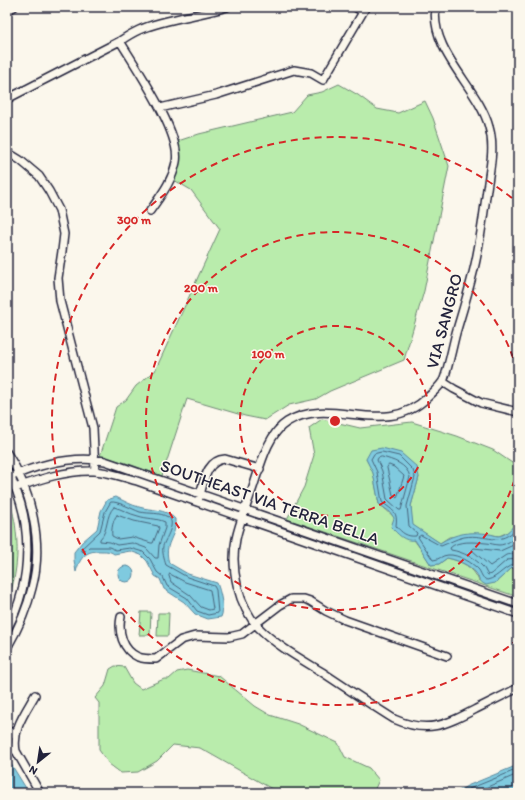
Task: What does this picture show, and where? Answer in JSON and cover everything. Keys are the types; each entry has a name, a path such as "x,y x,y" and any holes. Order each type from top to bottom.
{"street":[{"path":"7,11 14,7"},
{"path":"7,99 120,41 138,30 156,24 227,7"},
{"path":"160,108 216,95 294,70 312,73 323,80 364,9 355,7"},
{"name":"VIA SANGRO","path":"436,7 437,32 447,54 486,116 490,128 492,148 476,262 443,382 426,400 413,409 399,414 378,418 322,412 305,415 286,422 275,434 242,518 236,538 234,559 236,583 244,605 258,627 278,644 394,719 406,725 433,727 449,723 518,688"},
{"path":"120,41 160,108 174,137 177,160 170,183 150,211"},
{"path":"7,152 20,160 38,176 49,191 59,210 64,234 58,278 60,301 93,428 95,471"},
{"path":"443,382 481,402 518,412"},
{"path":"7,453 24,485 32,515 36,547 36,565 33,587 27,608 10,637 7,648"},
{"name":"SOUTHEAST VIA TERRA BELLA","path":"8,474 18,473 54,462 73,459 95,459 105,461 518,604"},
{"path":"197,502 207,472 212,463 219,459 225,459 260,469"},
{"name":"SOUTHEAST VIA TERRA BELLA","path":"15,488 71,472 95,471 137,481 518,614"},
{"path":"7,629 20,602 24,585 28,545 21,506 15,488 8,474"},
{"path":"121,617 119,625 123,643 130,652 138,657 156,659 181,640 195,636 229,637 242,634 280,605 291,599 304,599 339,618 447,656"},
{"path":"35,695 21,719 15,735 16,751 40,793"},
{"path":"7,730 15,735"},
{"path":"7,745 16,751"}],"green space":[{"path":"339,84 358,95 377,109 398,113 425,101 433,118 449,166 424,291 404,360 330,391 316,399 289,405 265,420 245,416 187,399 162,476 126,463 100,456 116,407 126,400 136,386 155,371 220,229 191,190 174,180 180,160 178,141 199,134 292,112 307,95 322,92"},
{"path":"322,419 360,428 412,422 457,436 493,450 518,467 518,522 508,532 499,536 488,534 449,537 440,543 412,525 411,506 419,477 366,459 373,472 379,504 408,532 431,565 439,564 447,558 452,559 470,568 477,576 479,581 495,583 512,568 518,568 518,597 287,519 304,487 314,455 309,428"},
{"path":"7,491 15,521 17,549 15,576 7,602"},
{"path":"141,612 151,612 150,635 139,635"},
{"path":"158,613 169,613 168,636 157,636"},
{"path":"115,666 124,667 133,683 141,689 164,679 169,679 177,672 187,670 219,676 255,706 270,715 298,724 338,743 345,757 369,768 379,780 373,793 279,793 200,748 173,745 157,761 138,772 121,773 109,764 99,750 99,703 95,698 105,686 110,669"}],"water":[{"path":"382,448 401,453 417,467 419,477 411,506 413,525 440,543 452,537 464,534 476,533 501,536 507,533 518,522 518,568 512,568 495,583 486,585 480,581 473,570 467,565 459,562 447,558 439,564 431,565 415,540 404,539 391,527 394,518 390,512 379,504 373,473 366,459 371,450"},
{"path":"116,497 136,506 163,511 175,519 174,532 169,543 168,550 169,563 188,574 217,583 221,595 221,617 208,619 195,614 184,602 164,589 160,579 155,576 147,561 141,555 130,551 114,554 105,551 88,553 82,558 76,572 74,552 82,542 97,529 101,511 107,500"},
{"path":"126,566 133,571 134,574 129,581 126,582 119,577 118,574 123,567"},
{"path":"7,760 11,764 29,793 7,793"},
{"path":"518,765 518,793 456,793 467,786"}]}
